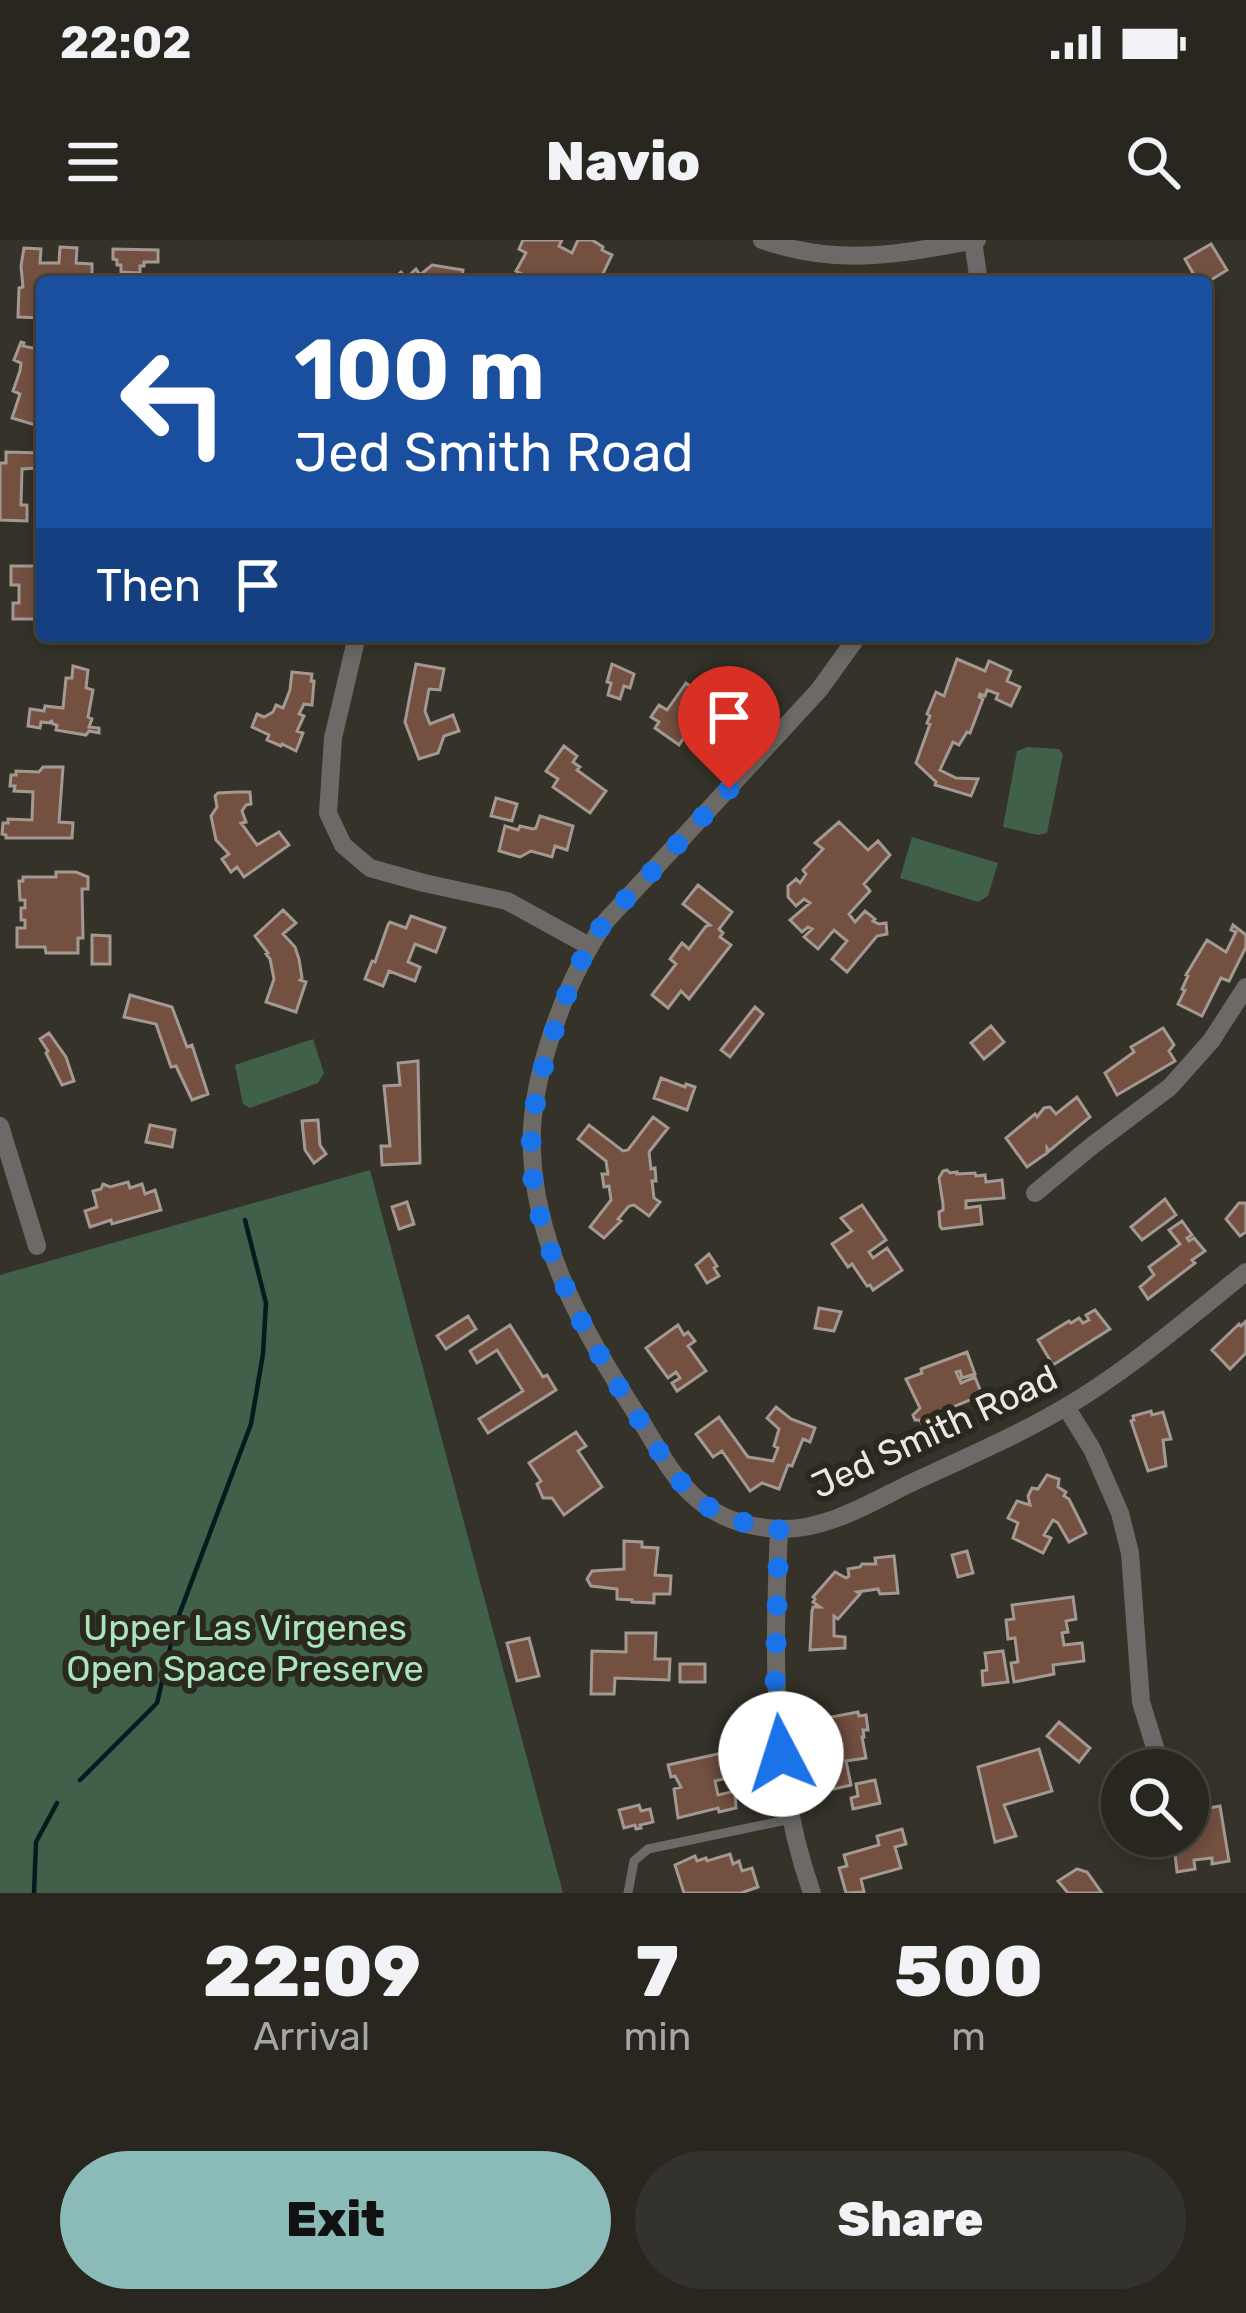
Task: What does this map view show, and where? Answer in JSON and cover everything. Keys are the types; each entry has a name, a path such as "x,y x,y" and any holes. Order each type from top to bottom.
{"street":[{"path":"762,240 840,258 975,240 978,276"},
{"path":"356,642 333,738 328,813 343,845 370,868 508,901 589,946"},
{"name":"Jed Smith Road","path":"854,642 819,690 606,921 568,991 544,1060 531,1148 548,1241 586,1335 671,1470 700,1502 738,1522 779,1528 808,1526 832,1520 1066,1407 1161,1341 1246,1272"},
{"path":"1035,1193 1170,1087 1211,1041 1246,987"},
{"path":"0,1126 37,1246"},
{"path":"1066,1407 1092,1449 1120,1513 1130,1553 1142,1702 1156,1749"},
{"path":"779,1528 777,1725 791,1819 812,1893"}],"lane":[{"path":"628,1893 634,1861 648,1849 791,1819"}],"green space":[{"path":"1059,749 1063,754 1047,833 1038,835 1003,827 1017,751"},
{"path":"912,837 998,863 988,896 978,902 900,878"},
{"path":"313,1039 324,1073 318,1083 250,1108 243,1104 235,1065"},
{"name":"Upper Las Virgenes Open Space Preserve","path":"370,1170 563,1893 0,1893 0,1275"}],"building":[{"path":"523,240 562,240 559,246 572,253 578,240 592,240 612,255 602,276 521,276 516,271 526,253 519,249"},
{"path":"1211,244 1227,270 1212,279 1195,276 1185,259"},
{"path":"60,247 77,248 76,263 92,264 92,276 36,276 36,318 18,317 24,248 41,249 40,263 59,263"},
{"path":"113,249 158,250 158,262 144,262 140,273 121,272"},
{"path":"432,265 463,270 462,276 408,276 416,269 420,275"},
{"path":"21,342 36,349 35,425 12,418 20,394 13,391 21,363 14,360"},
{"path":"6,452 36,453 35,468 22,469 21,505 27,505 27,521 0,520 0,463 6,463"},
{"path":"11,566 36,566 36,619 13,619 19,585 11,585"},
{"path":"957,659 985,671 989,661 1011,671 1007,681 1020,687 1011,706 996,699 998,694 987,690 985,696 980,694 983,699 970,733 959,745 953,742 940,770 956,778 978,779 971,796 935,785 916,763 930,724 927,714 936,692 944,696"},
{"path":"416,664 444,669 440,690 429,689 425,711 430,724 453,715 459,731 444,736 438,753 419,759 405,722"},
{"path":"612,664 634,674 620,699 608,695"},
{"path":"73,666 88,670 86,688 93,690 89,727 99,728 99,733 56,730 51,720 41,722 40,728 28,726 30,709 63,708 66,678 72,678"},
{"path":"292,672 312,674 314,681 312,705 304,704 299,714 304,716 297,731 303,733 296,751 267,740 269,735 252,727 257,714 264,717 276,705 283,708"},
{"path":"712,681 727,691 709,719 694,716 679,745 655,728 659,722 651,717 659,705 667,710 686,683 703,695"},
{"path":"564,746 577,756 573,762 580,767 577,770 606,791 590,813 553,787 558,779 546,771"},
{"path":"43,767 63,767 59,822 73,823 72,838 6,838 3,823 8,819 32,820 33,792 14,791 11,775 39,772"},
{"path":"250,792 251,804 242,811 246,822 241,823 257,845 279,832 289,845 244,877 237,867 231,872 222,859 229,854 216,840 211,816 218,793"},
{"path":"496,798 517,804 512,821 491,816"},
{"path":"540,816 573,826 567,850 555,846 552,857 499,851 505,826 533,829"},
{"path":"839,822 868,850 878,841 890,855 864,884 870,891 849,914 855,922 865,911 873,921 886,923 887,934 877,936 847,972 832,959 847,941 834,930 818,949 804,937 812,929 802,932 790,920 810,903 804,899 796,906 788,897 788,886 796,879 800,883 806,874 803,870 823,849 815,843"},
{"path":"56,872 88,877 88,889 82,889 83,938 78,938 78,953 17,947 17,928 25,928 19,881 56,877"},
{"path":"698,885 732,912 719,929 720,937 731,945 689,999 681,991 668,1008 652,995 676,964 670,959 682,943 689,949 710,925 683,904"},
{"path":"283,910 296,923 283,934 295,947 300,980 306,982 296,1012 266,1002 274,979 268,953 255,936"},
{"path":"411,916 445,928 436,952 415,944 408,962 420,967 415,981 389,971 383,986 365,979 390,922 406,928"},
{"path":"1233,925 1246,935 1246,947 1229,981 1221,978 1202,1016 1178,1004 1186,975 1207,940 1226,952 1236,932 1231,930"},
{"path":"92,935 110,936 110,964 92,964"},
{"path":"130,995 172,1007 187,1047 192,1045 208,1094 192,1100 176,1066 171,1067 156,1024 124,1017"},
{"path":"755,1007 763,1014 730,1057 721,1050"},
{"path":"991,1026 1004,1042 984,1059 971,1043"},
{"path":"1163,1028 1174,1045 1169,1051 1175,1061 1117,1095 1105,1073 1134,1052 1131,1047"},
{"path":"49,1033 66,1057 74,1081 62,1085 40,1039"},
{"path":"418,1061 420,1163 382,1165 381,1146 390,1146 384,1086 400,1085 398,1063"},
{"path":"661,1078 695,1087 687,1110 654,1098"},
{"path":"1077,1097 1090,1117 1027,1167 1006,1138 1044,1108 1056,1114"},
{"path":"653,1117 668,1128 649,1152 651,1169 655,1168 654,1198 660,1202 649,1216 629,1206 604,1238 590,1227 611,1200 602,1174 608,1174 606,1161 578,1139 589,1125 628,1150"},
{"path":"318,1120 320,1145 326,1154 314,1163 305,1150 302,1121"},
{"path":"150,1125 175,1130 172,1147 146,1142"},
{"path":"947,1170 985,1175 986,1182 1002,1180 1004,1198 966,1201 966,1208 980,1206 982,1224 940,1226 939,1178"},
{"path":"128,1182 130,1188 142,1184 145,1194 155,1190 161,1210 90,1227 85,1211 97,1207 93,1191 103,1184"},
{"path":"1165,1199 1176,1215 1142,1240 1131,1227"},
{"path":"407,1202 414,1224 399,1229 392,1207"},
{"path":"1239,1203 1246,1203 1246,1232 1240,1236 1226,1219"},
{"path":"862,1205 886,1240 869,1252 873,1258 887,1248 902,1270 873,1290 832,1244 852,1231 841,1218"},
{"path":"1182,1221 1192,1235 1189,1241 1194,1238 1205,1251 1148,1299 1140,1287 1154,1275 1149,1267 1180,1244 1169,1230"},
{"path":"709,1254 719,1276 707,1283 696,1265"},
{"path":"819,1308 841,1312 834,1331 815,1328"},
{"path":"1095,1310 1110,1329 1053,1365 1038,1340 1069,1321 1089,1320 1086,1315"},
{"path":"468,1316 476,1329 446,1349 437,1336"},
{"path":"1246,1321 1246,1353 1230,1369 1212,1350"},
{"path":"510,1325 556,1390 488,1433 479,1419 523,1391 497,1350 477,1363 470,1351"},
{"path":"678,1325 695,1341 688,1346 706,1371 677,1391 672,1383 680,1378 676,1372 668,1378 646,1348"},
{"path":"967,1352 975,1374 962,1378 956,1372 961,1383 975,1377 982,1395 948,1409 951,1418 924,1429 913,1415 920,1408 906,1379"},
{"path":"776,1407 815,1428 810,1442 803,1439 779,1489 762,1483 750,1491 722,1451 713,1457 696,1434 719,1417 748,1457 773,1461 779,1429 767,1418"},
{"path":"1151,1411 1152,1415 1163,1412 1171,1439 1163,1440 1166,1466 1148,1471 1131,1421"},
{"path":"576,1432 586,1446 578,1451 602,1487 564,1515 552,1498 543,1498 537,1484 541,1481 529,1463"},
{"path":"1047,1475 1059,1479 1058,1487 1066,1492 1086,1533 1069,1542 1053,1520 1044,1535 1051,1538 1043,1553 1013,1538 1018,1523 1008,1518 1017,1501 1030,1505 1032,1488 1038,1489"},
{"path":"624,1541 658,1548 655,1575 671,1576 670,1594 654,1594 654,1603 632,1602 617,1599 617,1589 591,1586 587,1579 592,1571 624,1569"},
{"path":"967,1551 973,1573 958,1577 952,1555"},
{"path":"894,1556 898,1593 857,1592 860,1594 838,1619 834,1616 834,1636 845,1637 845,1648 810,1650 812,1611 820,1607 813,1597 835,1572 846,1578 848,1569"},
{"path":"1073,1597 1076,1619 1066,1621 1064,1645 1082,1643 1084,1661 1053,1665 1054,1674 1014,1682 1015,1638 1008,1639 1006,1620 1014,1619 1012,1605"},
{"path":"626,1633 656,1633 655,1659 670,1659 669,1680 615,1678 614,1694 591,1694 592,1651 626,1652"},
{"path":"529,1638 539,1676 517,1681 507,1643"},
{"path":"1003,1651 1008,1682 983,1685 985,1653"},
{"path":"680,1664 705,1664 705,1682 680,1682"},
{"path":"858,1712 866,1715 868,1730 863,1730 862,1737 866,1758 846,1761 851,1785 834,1789 821,1719"},
{"path":"1059,1722 1090,1748 1079,1762 1047,1736"},
{"path":"1039,1749 1052,1791 1004,1805 1016,1836 995,1842 978,1767"},
{"path":"722,1753 728,1778 715,1781 718,1795 735,1791 736,1808 678,1818 674,1789 681,1787 668,1765"},
{"path":"875,1780 880,1803 853,1809 856,1784"},
{"path":"639,1805 641,1811 650,1809 653,1822 624,1828 619,1810"},
{"path":"1220,1806 1229,1861 1194,1860 1195,1869 1177,1872 1175,1857 1209,1857 1209,1808"},
{"path":"902,1829 906,1844 895,1847 901,1868 861,1879 864,1892 846,1893 839,1868 847,1866 844,1855 879,1845 877,1836"},
{"path":"730,1854 742,1871 752,1868 758,1887 741,1893 684,1893 675,1865 695,1856 697,1861 707,1861"},
{"path":"1077,1869 1087,1872 1102,1893 1068,1893 1058,1881"}],"waterway":[{"path":"80,1780 157,1703 176,1623 251,1424 266,1303 245,1220"},
{"path":"34,1893 36,1842 57,1803"}],"route":[{"path":"729,789 606,921 589,946 544,1060 531,1148 548,1241 586,1335 671,1470 686,1489 718,1514 779,1528 775,1687 781,1754"}]}
